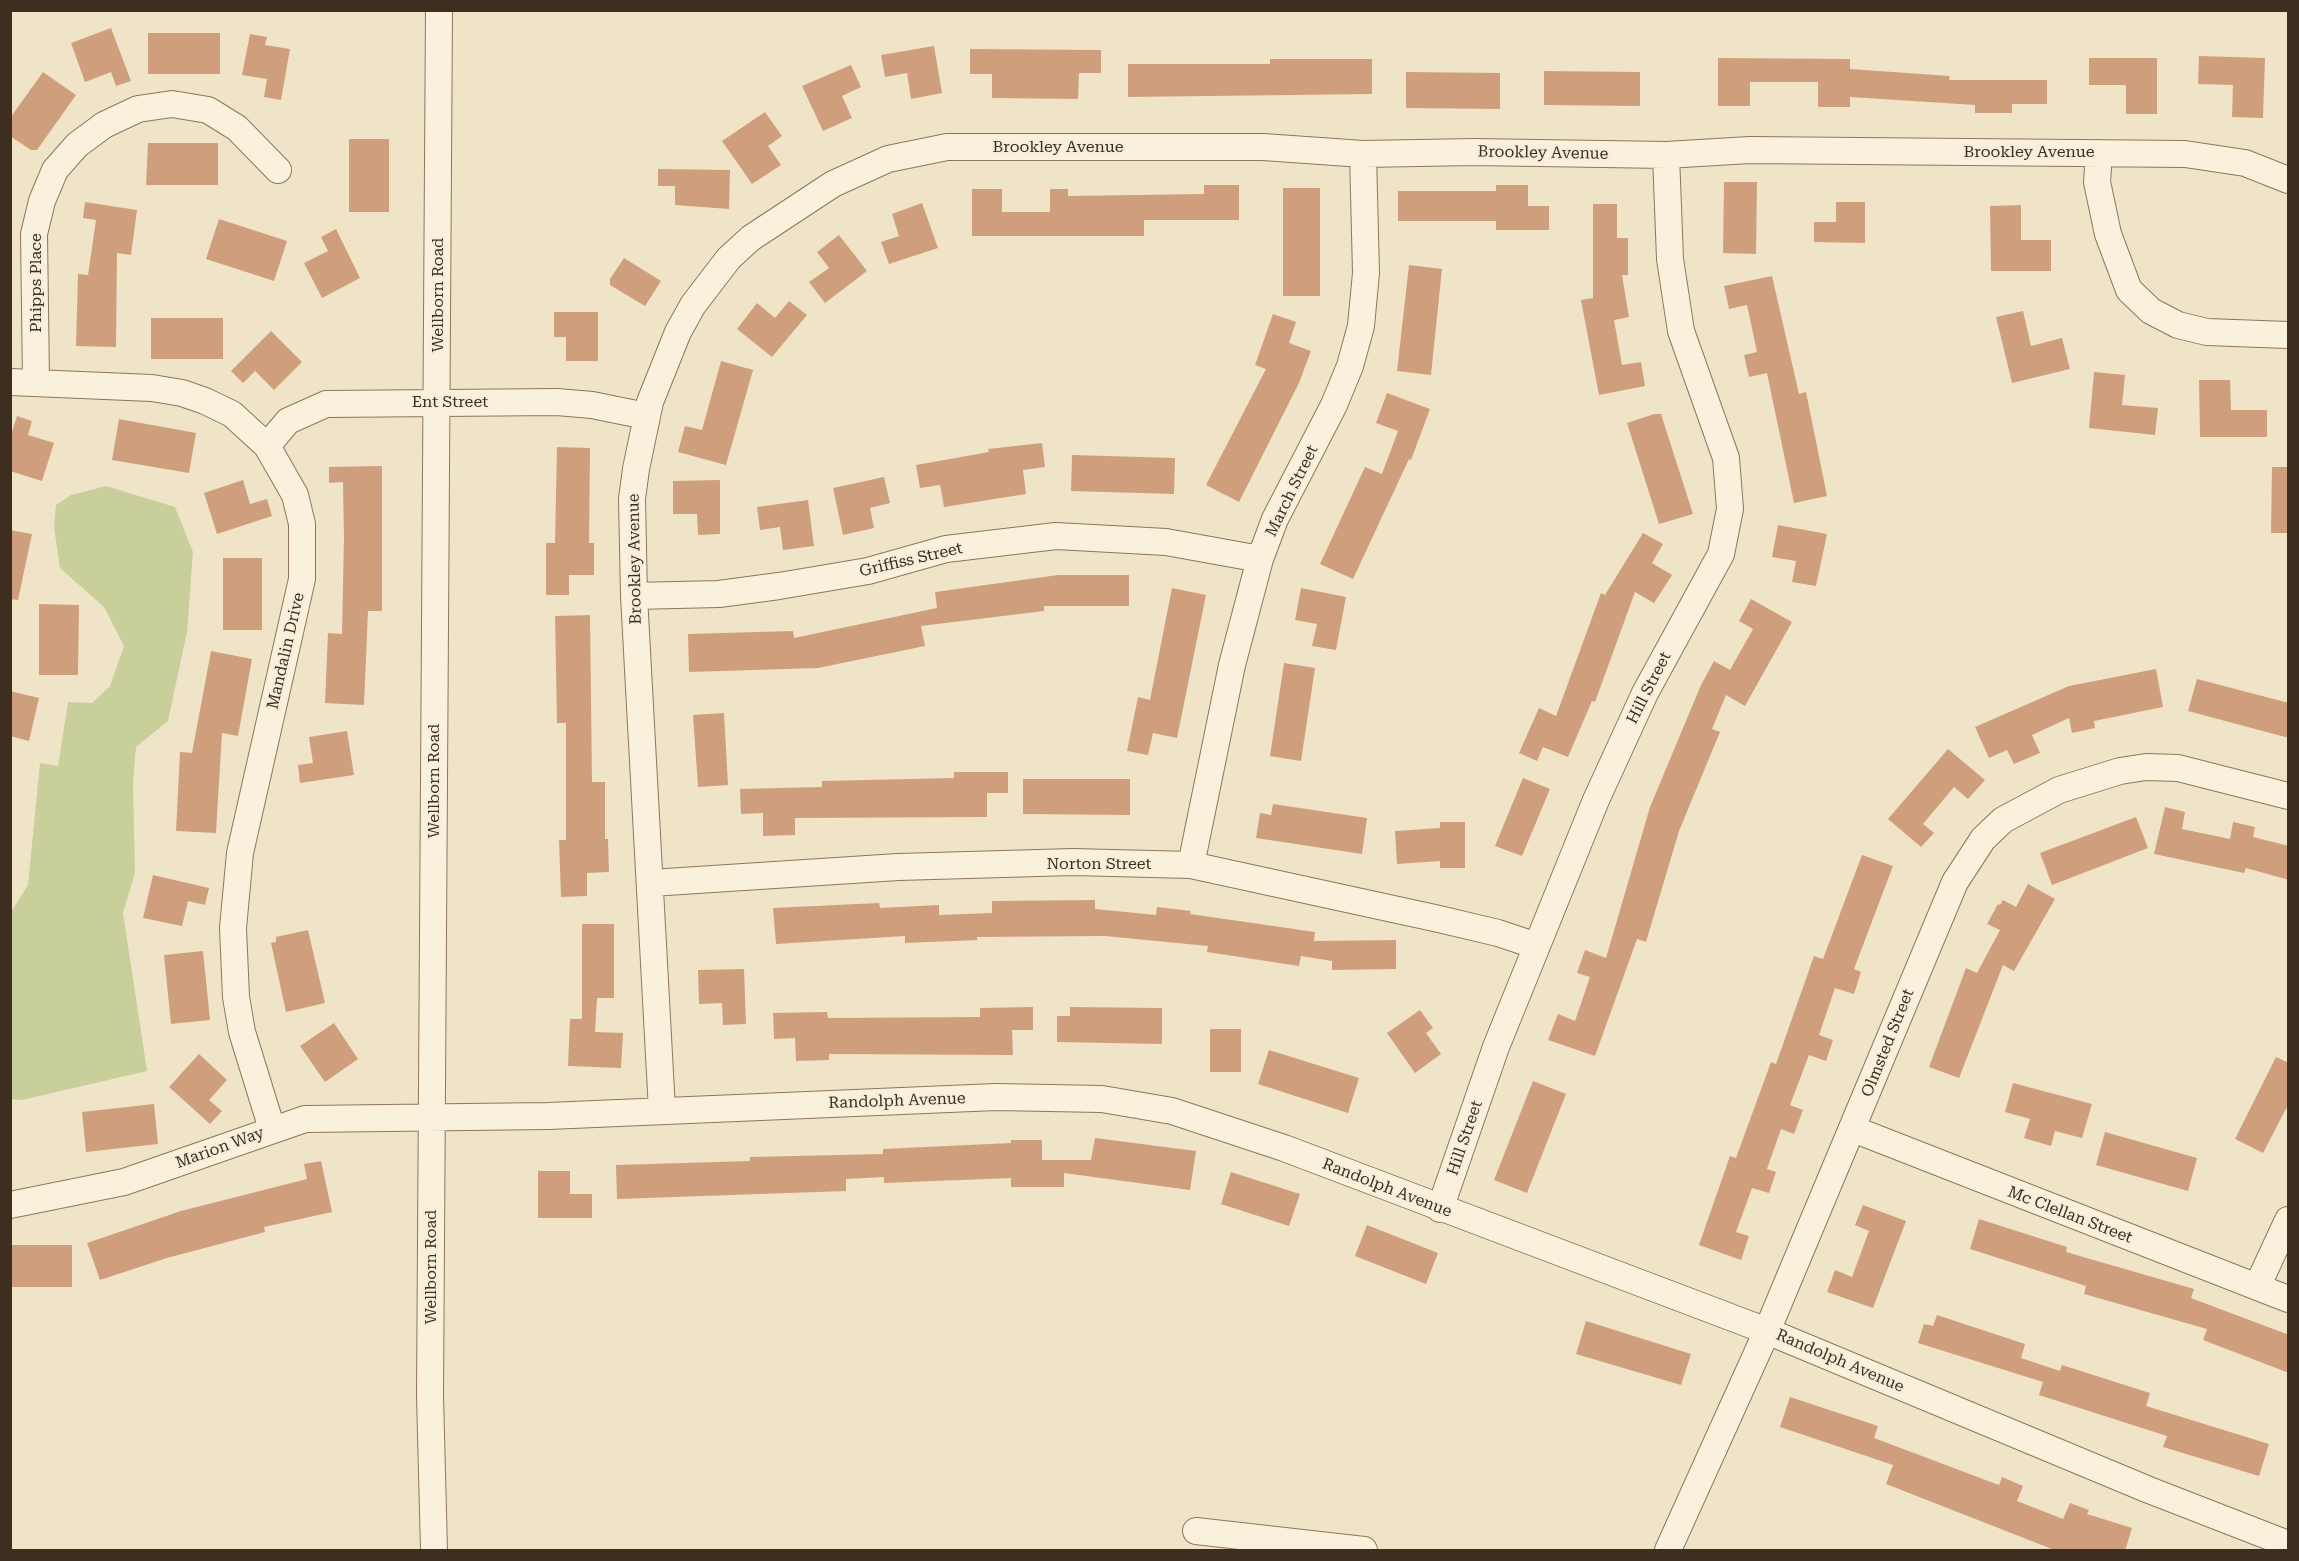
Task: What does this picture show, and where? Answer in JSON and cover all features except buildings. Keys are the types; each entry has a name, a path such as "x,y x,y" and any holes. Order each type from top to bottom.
{"street":[{"name":"Wellborn Road","path":"434,1551 430,1396 439,10"},
{"name":"Phipps Place","path":"36,381 34,234 42,201 55,170 77,145 104,125 138,109 172,104 208,110 218,116 237,128 278,170"},
{"name":"Brookley Avenue","path":"662,1110 634,596 632,499 646,416 678,332 693,305 729,258 776,220 833,184 888,159 946,147 1263,147 1363,154 1474,152 1666,155 1750,150 2186,154 2245,163 2289,180"},
{"path":"2099,153 2097,182 2106,224 2129,290 2151,311 2178,325 2207,332 2289,335"},
{"name":"March Street","path":"1191,865 1232,665 1260,559 1275,519 1334,405 1350,366 1360,326 1366,273 1363,154"},
{"name":"Hill Street","path":"1440,1209 1496,1047 1596,800 1645,693 1721,554 1730,509 1726,458 1681,331 1670,259 1666,155"},
{"name":"Mandalin Drive","path":"10,381 152,388 182,393 232,414 267,446 294,495 302,524 302,579 240,853 232,928 236,996 242,1032 272,1129"},
{"name":"Ent Street","path":"267,446 288,421 326,404 556,402 592,405 646,416"},
{"name":"Griffiss Street","path":"634,596 719,594 779,586 868,571 946,549 1056,536 1166,542 1260,559"},
{"name":"Olmsted Street","path":"1668,1551 1767,1331 1955,882 1983,839 2003,820 2059,790 2120,771 2178,768 2289,796"},
{"name":"Norton Street","path":"651,883 898,867 1073,862 1191,865 1439,919 1537,946"},
{"name":"Randolph Avenue","path":"432,1118 548,1116 996,1097 1102,1099 1183,1114 1284,1148 1767,1331 2149,1490 2289,1544"},
{"name":"Marion Way","path":"10,1205 124,1182 305,1119 432,1118"},
{"name":"Mc Clellan Street","path":"1853,1129 2289,1299"},
{"path":"2257,1287 2289,1220"},
{"path":"1196,1531 1364,1551"}],"green space":[{"path":"106,486 175,507 193,552 187,632 168,721 136,747 133,783 135,873 123,913 147,1071 22,1100 11,1099 11,912 28,885 40,763 58,766 68,702 92,703 110,686 124,646 104,607 60,568 54,527 56,505 71,495"}]}
